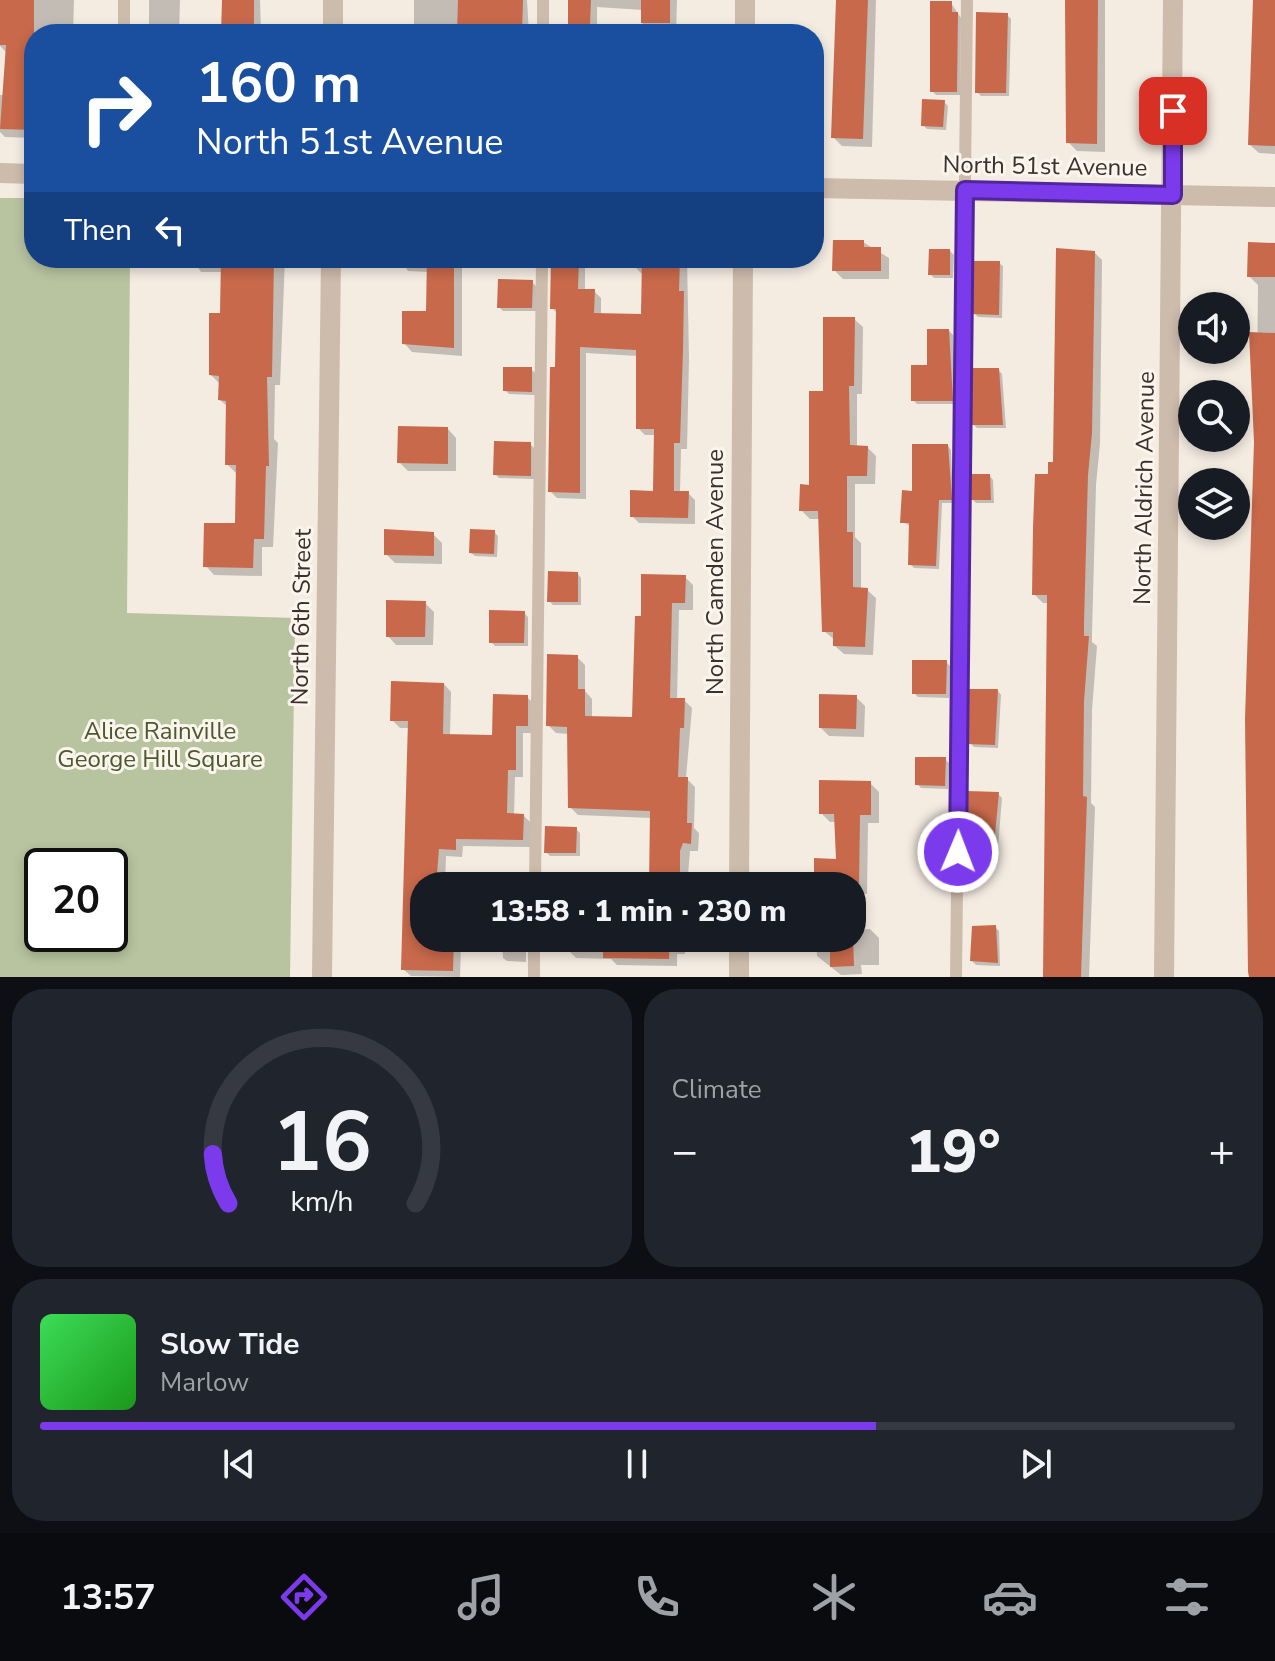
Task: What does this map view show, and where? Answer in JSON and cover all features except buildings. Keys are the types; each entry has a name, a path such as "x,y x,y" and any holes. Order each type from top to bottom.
{"street":[{"path":"333,0 333,24"},
{"path":"745,0 745,24"},
{"name":"North Aldrich Avenue","path":"1164,977 1173,0"},
{"path":"0,173 24,174"},
{"name":"North 51st Avenue","path":"824,188 1275,197"},
{"name":"North 6th Street","path":"322,977 331,268"},
{"name":"North Camden Avenue","path":"739,872 743,268"},
{"path":"739,952 739,977"}],"lane":[{"path":"124,0 124,24"},
{"path":"543,0 543,24"},
{"path":"956,977 967,0"},
{"path":"535,872 542,268"},
{"path":"534,952 534,977"}],"green space":[{"name":"Alice Rainville George Hill Square","path":"0,198 24,198 24,268 130,268 127,613 295,618 290,977 0,977"}],"route":[{"path":"958,852 965,190 1173,195 1173,111"}]}
